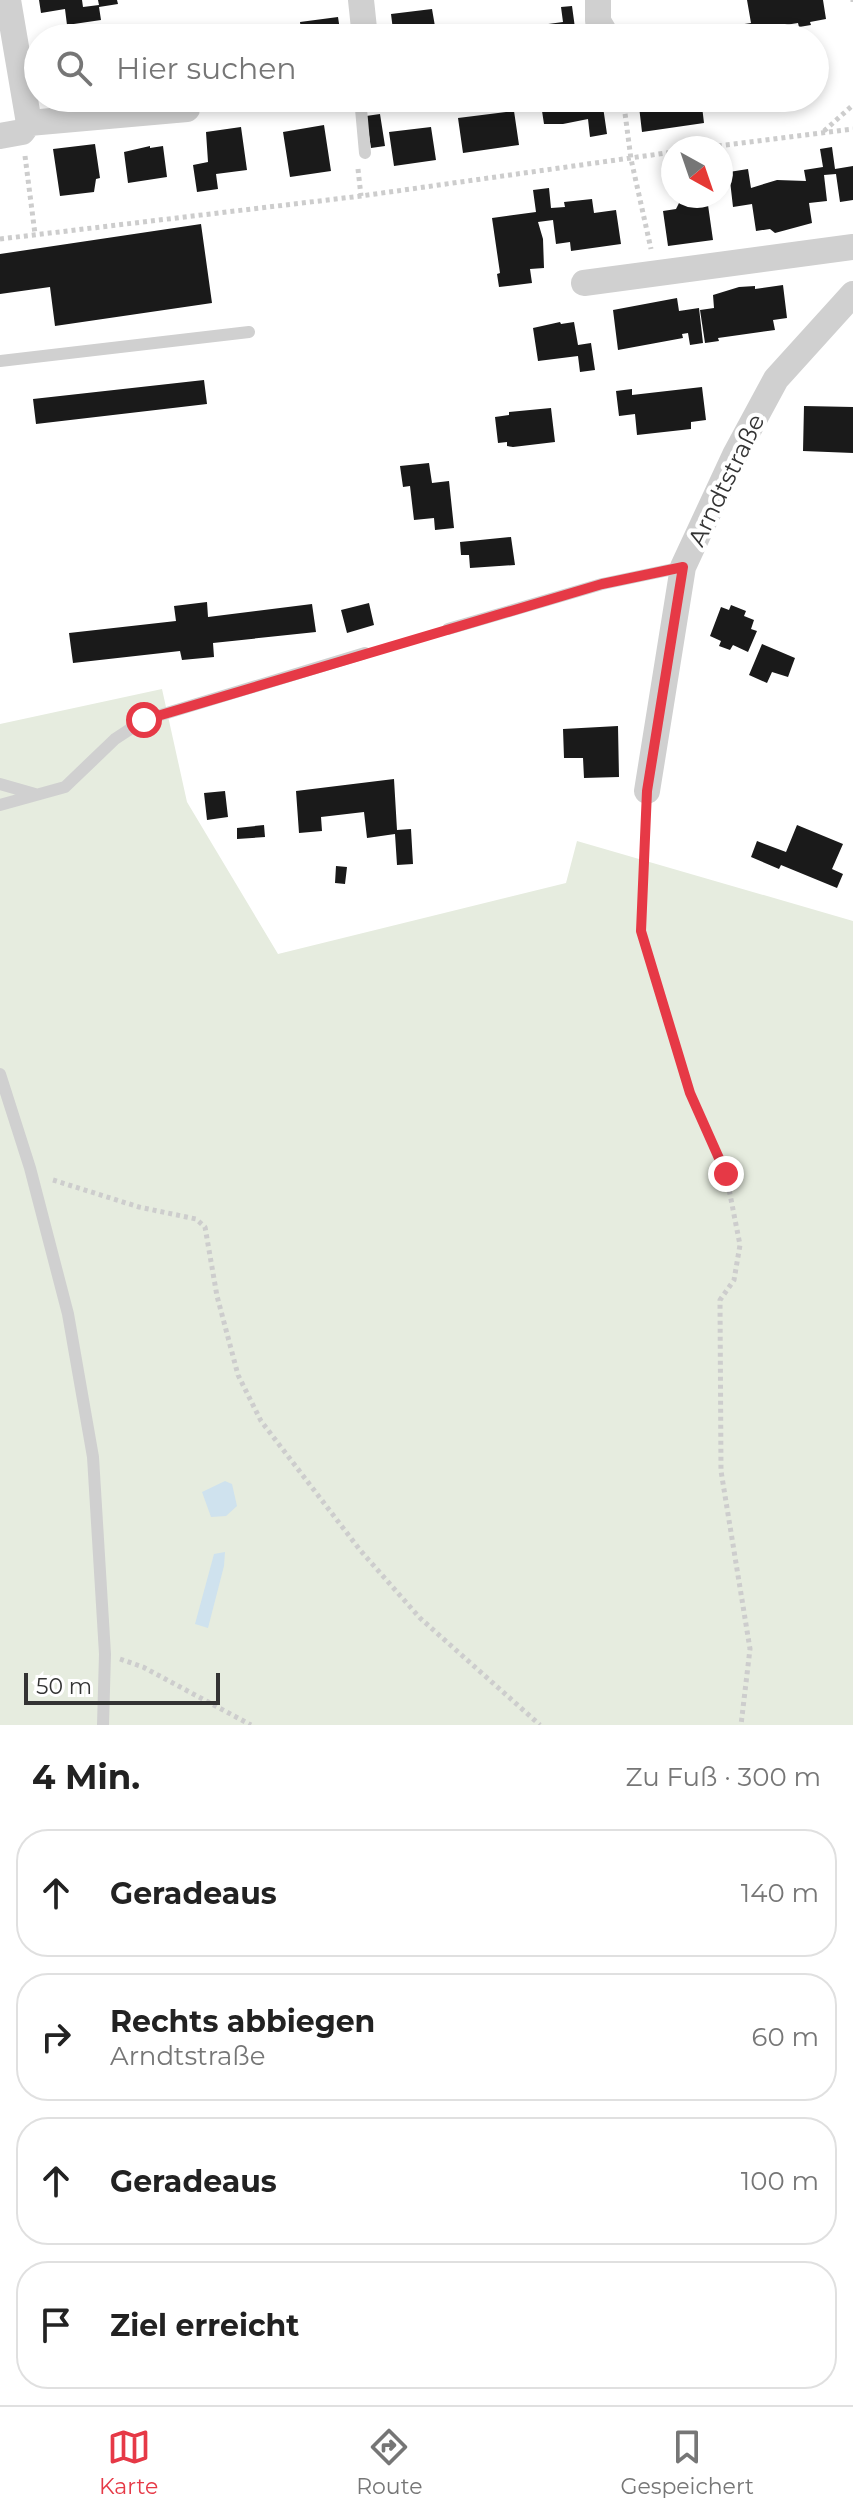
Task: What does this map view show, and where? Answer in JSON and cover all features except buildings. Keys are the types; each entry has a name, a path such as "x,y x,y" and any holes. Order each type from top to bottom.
{"street":[{"path":"8,0 17,131 164,112"},
{"path":"361,0 364,24"},
{"path":"598,0 600,24"},
{"path":"584,283 853,247"},
{"name":"Arndtstraße","path":"647,791 683,567 735,455 776,379 853,294"}],"lane":[{"path":"361,112 365,153"},
{"path":"0,361 249,332"},
{"path":"448,629 602,584 683,567"},
{"path":"0,805 65,787 115,739 144,720 365,653"},
{"path":"0,784 37,795"},
{"path":"0,1074 30,1168 68,1314 93,1457 105,1654 103,1725"}],"path":[{"path":"822,132 853,105"},
{"path":"625,112 631,159 656,273"},
{"path":"733,144 853,129"},
{"path":"17,131 35,234"},
{"path":"0,239 361,196 661,154"},
{"path":"365,653 448,629"},
{"path":"647,791 641,931 690,1093 726,1174 740,1245 734,1280 720,1300 720,1315 721,1471 750,1649 741,1725"},
{"path":"30,1168 74,1188 139,1207 196,1219 205,1227 217,1296 238,1375 261,1421 351,1539 420,1618 540,1725"},
{"path":"105,1654 143,1667 251,1725"}],"shaded area":[{"path":"162,689 187,802 278,954 566,883 577,841 853,921 853,1725 0,1725 0,724"}],"water":[{"path":"225,1481 232,1484 237,1506 226,1516 211,1517 202,1492"},
{"path":"225,1552 208,1628 195,1624 214,1554"}],"route":[{"path":"144,720 602,584 683,567 647,791 641,931 690,1093 726,1174"}]}
